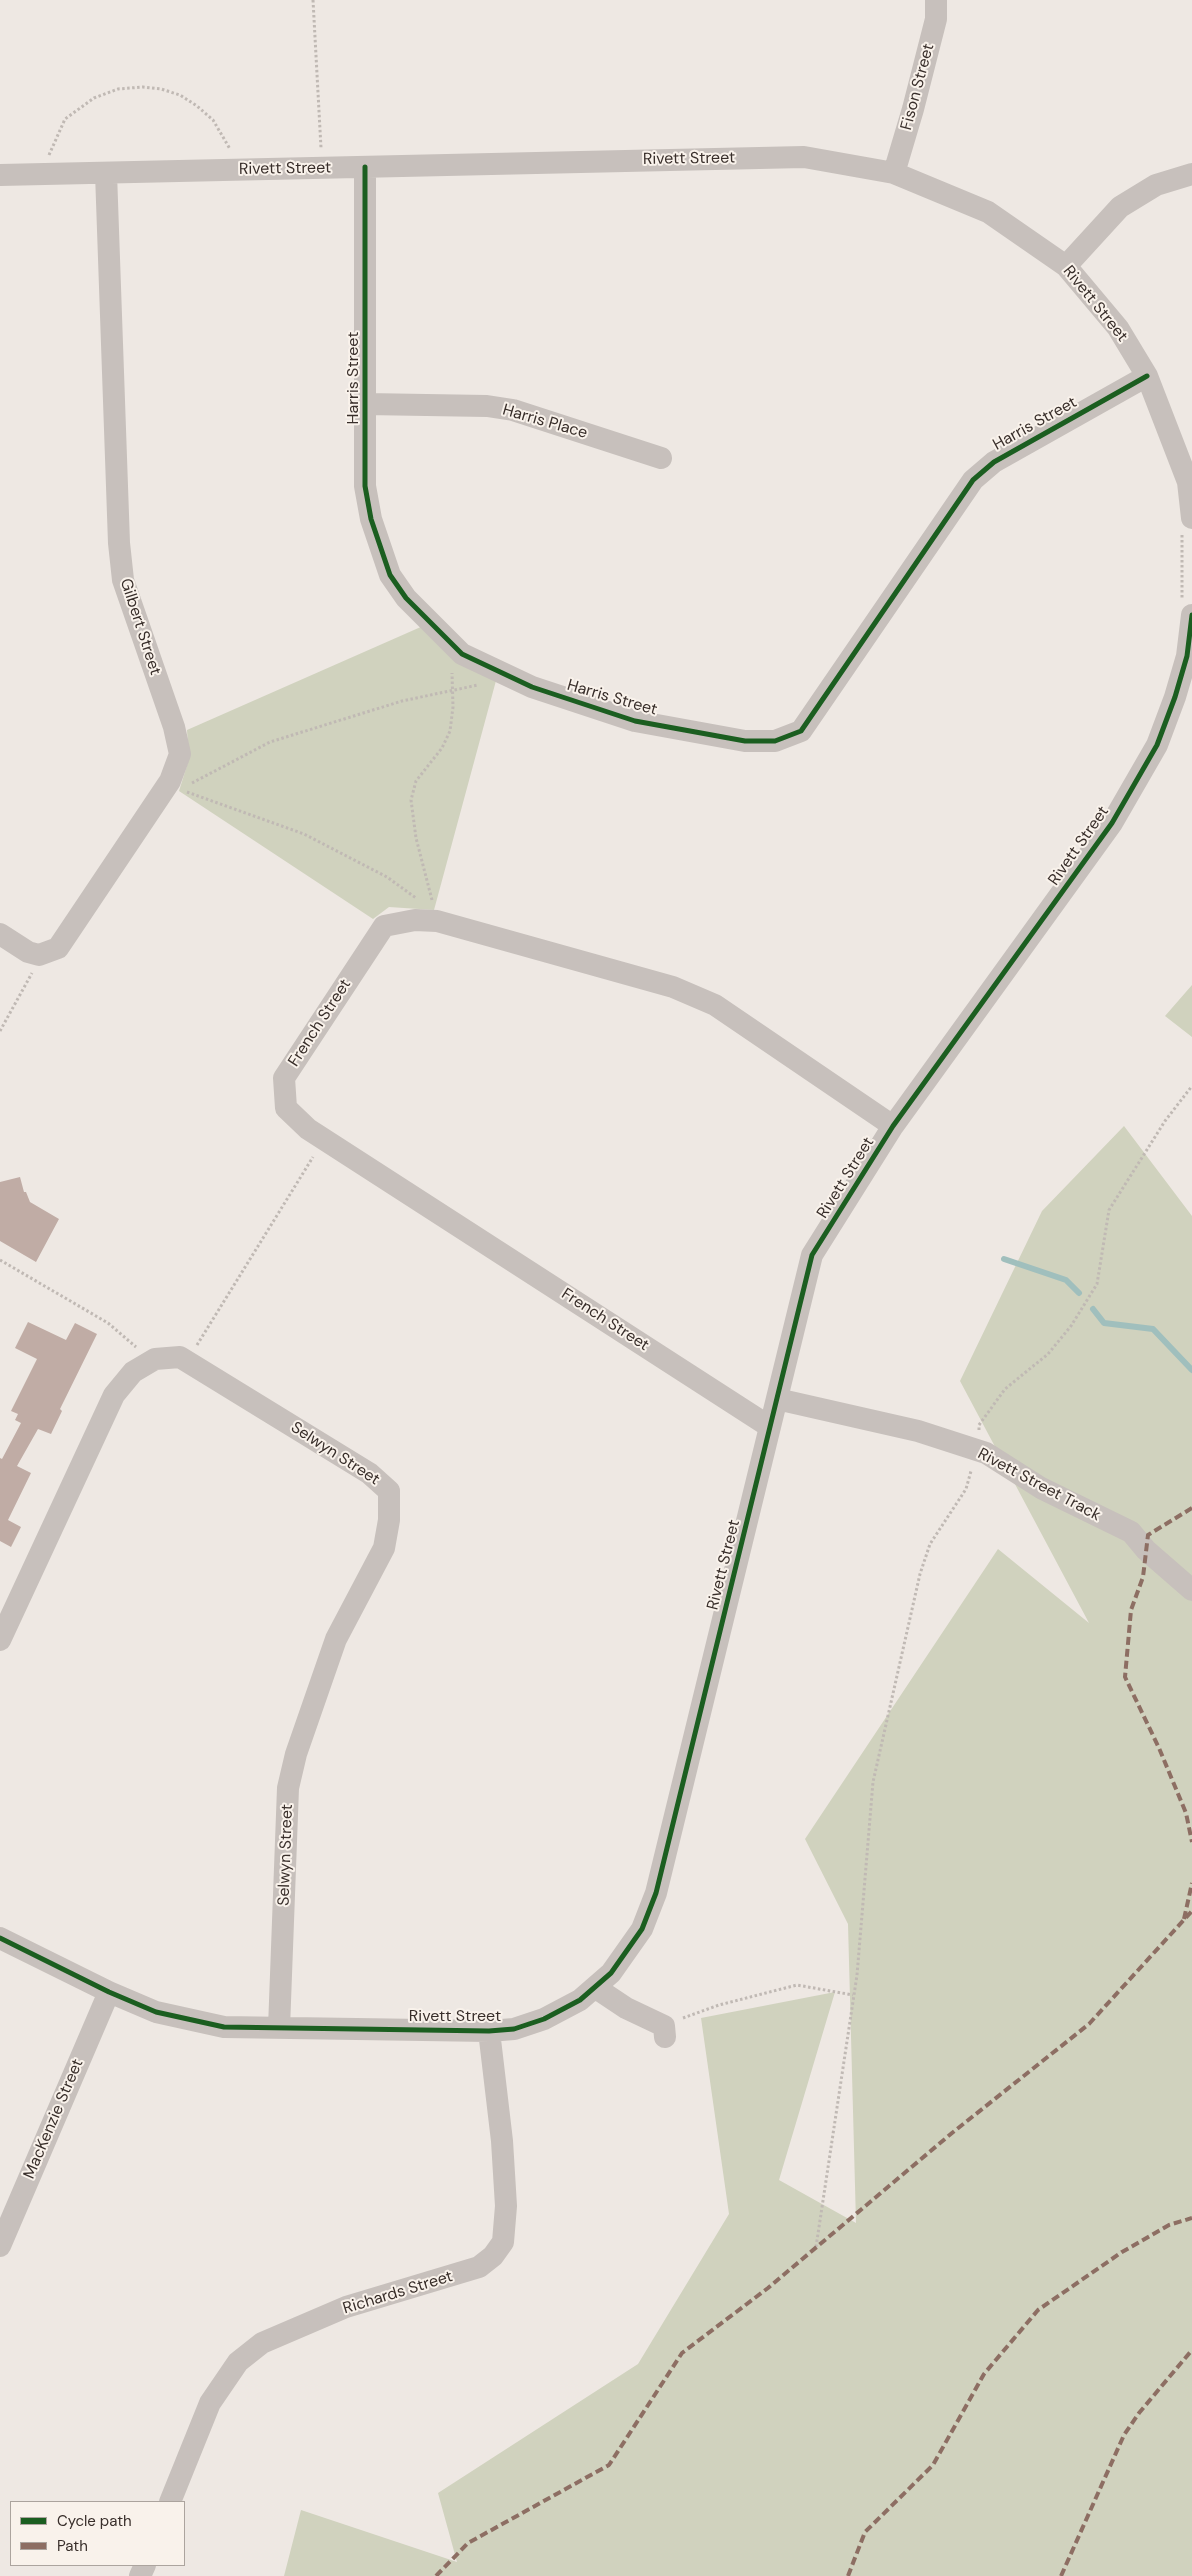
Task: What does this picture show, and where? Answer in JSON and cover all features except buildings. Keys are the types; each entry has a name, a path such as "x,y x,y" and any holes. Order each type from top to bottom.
{"street":[{"name":"Fison Street","path":"894,173 913,110 936,18 936,0"},
{"name":"Rivett Street","path":"0,175 804,157 894,173 988,212 1066,266 1118,328 1147,376 1188,482 1187,523"},
{"name":"Harris Street","path":"366,167 365,486 371,519 390,575 406,598 462,654 532,686 635,721 745,741 775,740 801,731 973,480 994,462 1147,376"},
{"name":"Gilbert Street","path":"43,953 58,948 170,781 180,754 174,727 123,580 119,544 106,173"},
{"path":"1066,266 1120,207 1156,185 1192,174"},
{"name":"Harris Place","path":"366,404 487,406 513,410 661,458"},
{"name":"Rivett Street","path":"0,1938 109,1992 156,2012 224,2027 488,2031 514,2029 544,2019 580,2000 596,1988 625,1956 642,1929 656,1893 812,1255 893,1126 1112,823 1184,700 1187,656 1187,610"},
{"name":"French Street","path":"770,1426 308,1129 286,1108 284,1078 384,926 436,915 673,987 714,1005 893,1126"},
{"path":"0,934 28,952 43,953"},
{"name":"Selwyn Street","path":"0,1640 114,1395 133,1372 155,1359 180,1357 369,1473 389,1491 389,1520 384,1548 336,1639 296,1754 288,1788 279,2028"},
{"name":"Rivett Street Track","path":"777,1399 918,1431 977,1450 1041,1488 1131,1532 1146,1550 1192,1590"},
{"path":"596,1988 664,2031"},
{"name":"MacKenzie Street","path":"2,2235 109,1992"},
{"name":"Richards Street","path":"170,2501 210,2403 238,2362 262,2343 346,2307 479,2267 494,2256 503,2242 506,2215 502,2141 488,2031"}],"path":[{"path":"313,0 321,155"},
{"path":"47,160 65,119 94,98 118,89 143,87 161,89 180,96 197,106 213,120 225,138 233,157"},
{"path":"1187,523 1184,558 1187,610"},
{"path":"436,915 416,838 411,800 416,781 442,748 450,731 453,707 451,690 454,647"},
{"path":"436,915 387,877 304,834 193,795 182,789 270,742 402,701 480,684"},
{"path":"0,1032 43,953"},
{"path":"816,2246 857,1975 873,1782 920,1574 930,1544 966,1489 977,1450 979,1425 1005,1389 1048,1354 1071,1326 1097,1284 1109,1210 1165,1122 1192,1086"},
{"path":"195,1349 324,1140"},
{"path":"0,1260 108,1323 138,1349 148,1363"},
{"path":"664,2031 719,2004 797,1985 853,1995"}],"green space":[{"path":"423,626 497,677 434,910 389,907 373,919 179,791 189,759 187,730"},
{"path":"1192,985 1192,1037 1165,1016"},
{"path":"1124,1126 1192,1216 1192,2576 284,2576 301,2510 457,2562 438,2493 638,2364 729,2214 701,2018 835,1992 779,2180 856,2223 848,1924 805,1839 998,1549 1089,1623 960,1381 1042,1211"}],"waterway":[{"path":"1004,1259 1066,1280 1079,1293"},
{"path":"1093,1309 1104,1323 1153,1329 1192,1370"}],"marked path":[{"path":"1192,1508 1148,1535 1143,1577 1131,1610 1125,1677 1159,1748 1186,1813 1192,1842"},
{"path":"1184,1919 1192,1883"},
{"path":"436,2576 468,2543 609,2465 682,2353 768,2288 952,2133 1089,2024 1192,1911"},
{"path":"848,2576 865,2532 933,2465 984,2374 1038,2310 1122,2252 1169,2225 1192,2218"},
{"path":"1061,2576 1124,2435 1139,2413 1192,2350"}],"cycle path":[{"path":"365,167 365,486 371,519 390,575 406,598 462,654 532,687 635,721 745,741 775,741 801,731 973,480 994,462 1147,376"},
{"path":"0,1938 109,1992 156,2012 224,2027 489,2031 514,2029 544,2019 580,2000 611,1973 642,1929 656,1893 812,1255 893,1126 1112,823 1157,745 1175,697 1187,656 1192,615"}]}
